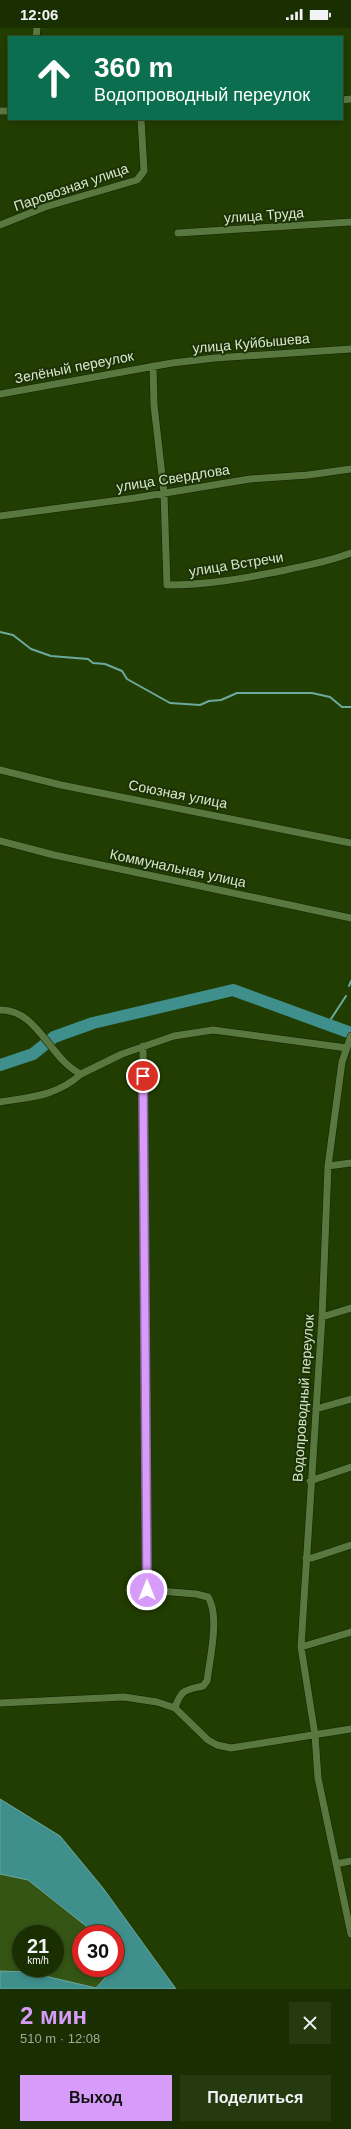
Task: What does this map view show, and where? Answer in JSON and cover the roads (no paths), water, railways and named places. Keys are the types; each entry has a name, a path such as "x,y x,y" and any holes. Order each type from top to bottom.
{"street":[{"name":"Паровозная улица","path":"0,225 45,207 137,180 144,171 141,120"},
{"name":"улица Труда","path":"178,233 351,222"},
{"name":"улица Куйбышева","path":"153,366 215,358 351,349"},
{"name":"Зелёный переулок","path":"0,394 153,366"},
{"path":"153,366 154,405 164,493"},
{"name":"улица Свердлова","path":"0,516 164,493 250,479 308,475 351,469"},
{"name":"улица Встречи","path":"164,493 167,585 200,585 240,580 333,560 351,553"},
{"name":"Союзная улица","path":"0,770 61,785 351,843"},
{"name":"Коммунальная улица","path":"0,841 54,855 351,918"},
{"path":"0,1010 19,1014 38,1030 47,1043 73,1070 81,1074"},
{"path":"0,1102 40,1095 69,1086 81,1074 122,1054 174,1036 213,1030 347,1048"},
{"name":"Водопроводный переулок","path":"351,1036 342,1062 328,1166 322,1317 310,1481 309,1558 300,1647 315,1735 318,1778 351,1934"},
{"path":"143,1046 147,1590 196,1594 208,1597 213,1604 215,1620 207,1681 204,1686 191,1687 183,1693 175,1708"},
{"path":"328,1166 351,1163"},
{"path":"322,1317 351,1308"},
{"path":"316,1409 351,1399"},
{"path":"310,1481 351,1467"},
{"path":"309,1558 351,1545"},
{"path":"300,1647 351,1632"},
{"path":"0,1703 124,1697 157,1702 175,1708 208,1740 217,1745 231,1748 351,1729"},
{"path":"336,1864 351,1861"}],"water":[{"path":"0,1799 60,1836 103,1888 176,1989 0,1989 0,1971 12,1971 12,1977 49,1977 96,1988 105,1977 124,1977 124,1925 85,1925 28,1880 0,1874"}],"waterway":[{"path":"0,632 13,635 31,649 51,656 88,659 93,663 105,664 122,671 127,679 170,703 200,705 209,701 221,700 237,693 312,693 330,697 342,707 351,707"},
{"path":"349,986 351,981"},
{"path":"0,1065 33,1054 54,1037 93,1023 233,990 351,1033"},
{"path":"329,1022 346,996"}]}
